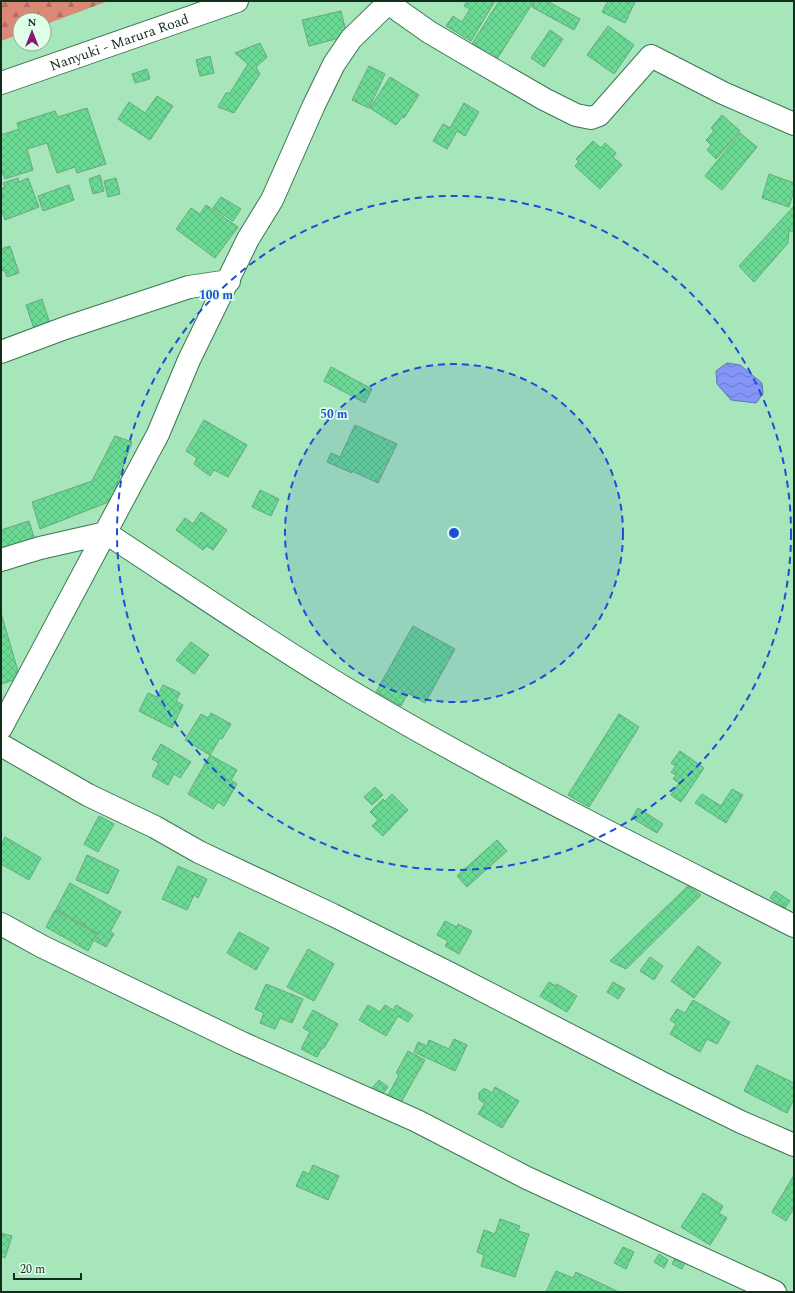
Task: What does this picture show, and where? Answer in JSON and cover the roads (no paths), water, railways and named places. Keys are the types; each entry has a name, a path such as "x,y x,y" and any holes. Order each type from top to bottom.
{"street":[{"name":"Nanyuki - Marura Road","path":"1,83 237,1"},
{"path":"1,728 158,434 189,360 248,239 272,200 334,64 351,39 388,2 430,32 462,52 544,99 576,115 591,118 599,115 651,56 723,93 794,124"},
{"path":"1,352 65,328 189,287 228,282"},
{"path":"1,560 40,548 106,533 286,652 351,692 502,778 794,926"},
{"path":"1,745 88,795 154,827 199,852 333,915 741,1122 794,1145"},
{"path":"1,924 43,947 242,1043 418,1121 527,1178 775,1292"}],"water":[{"path":"727,363 740,365 762,383 763,394 756,403 731,400 717,384 716,371"}]}
